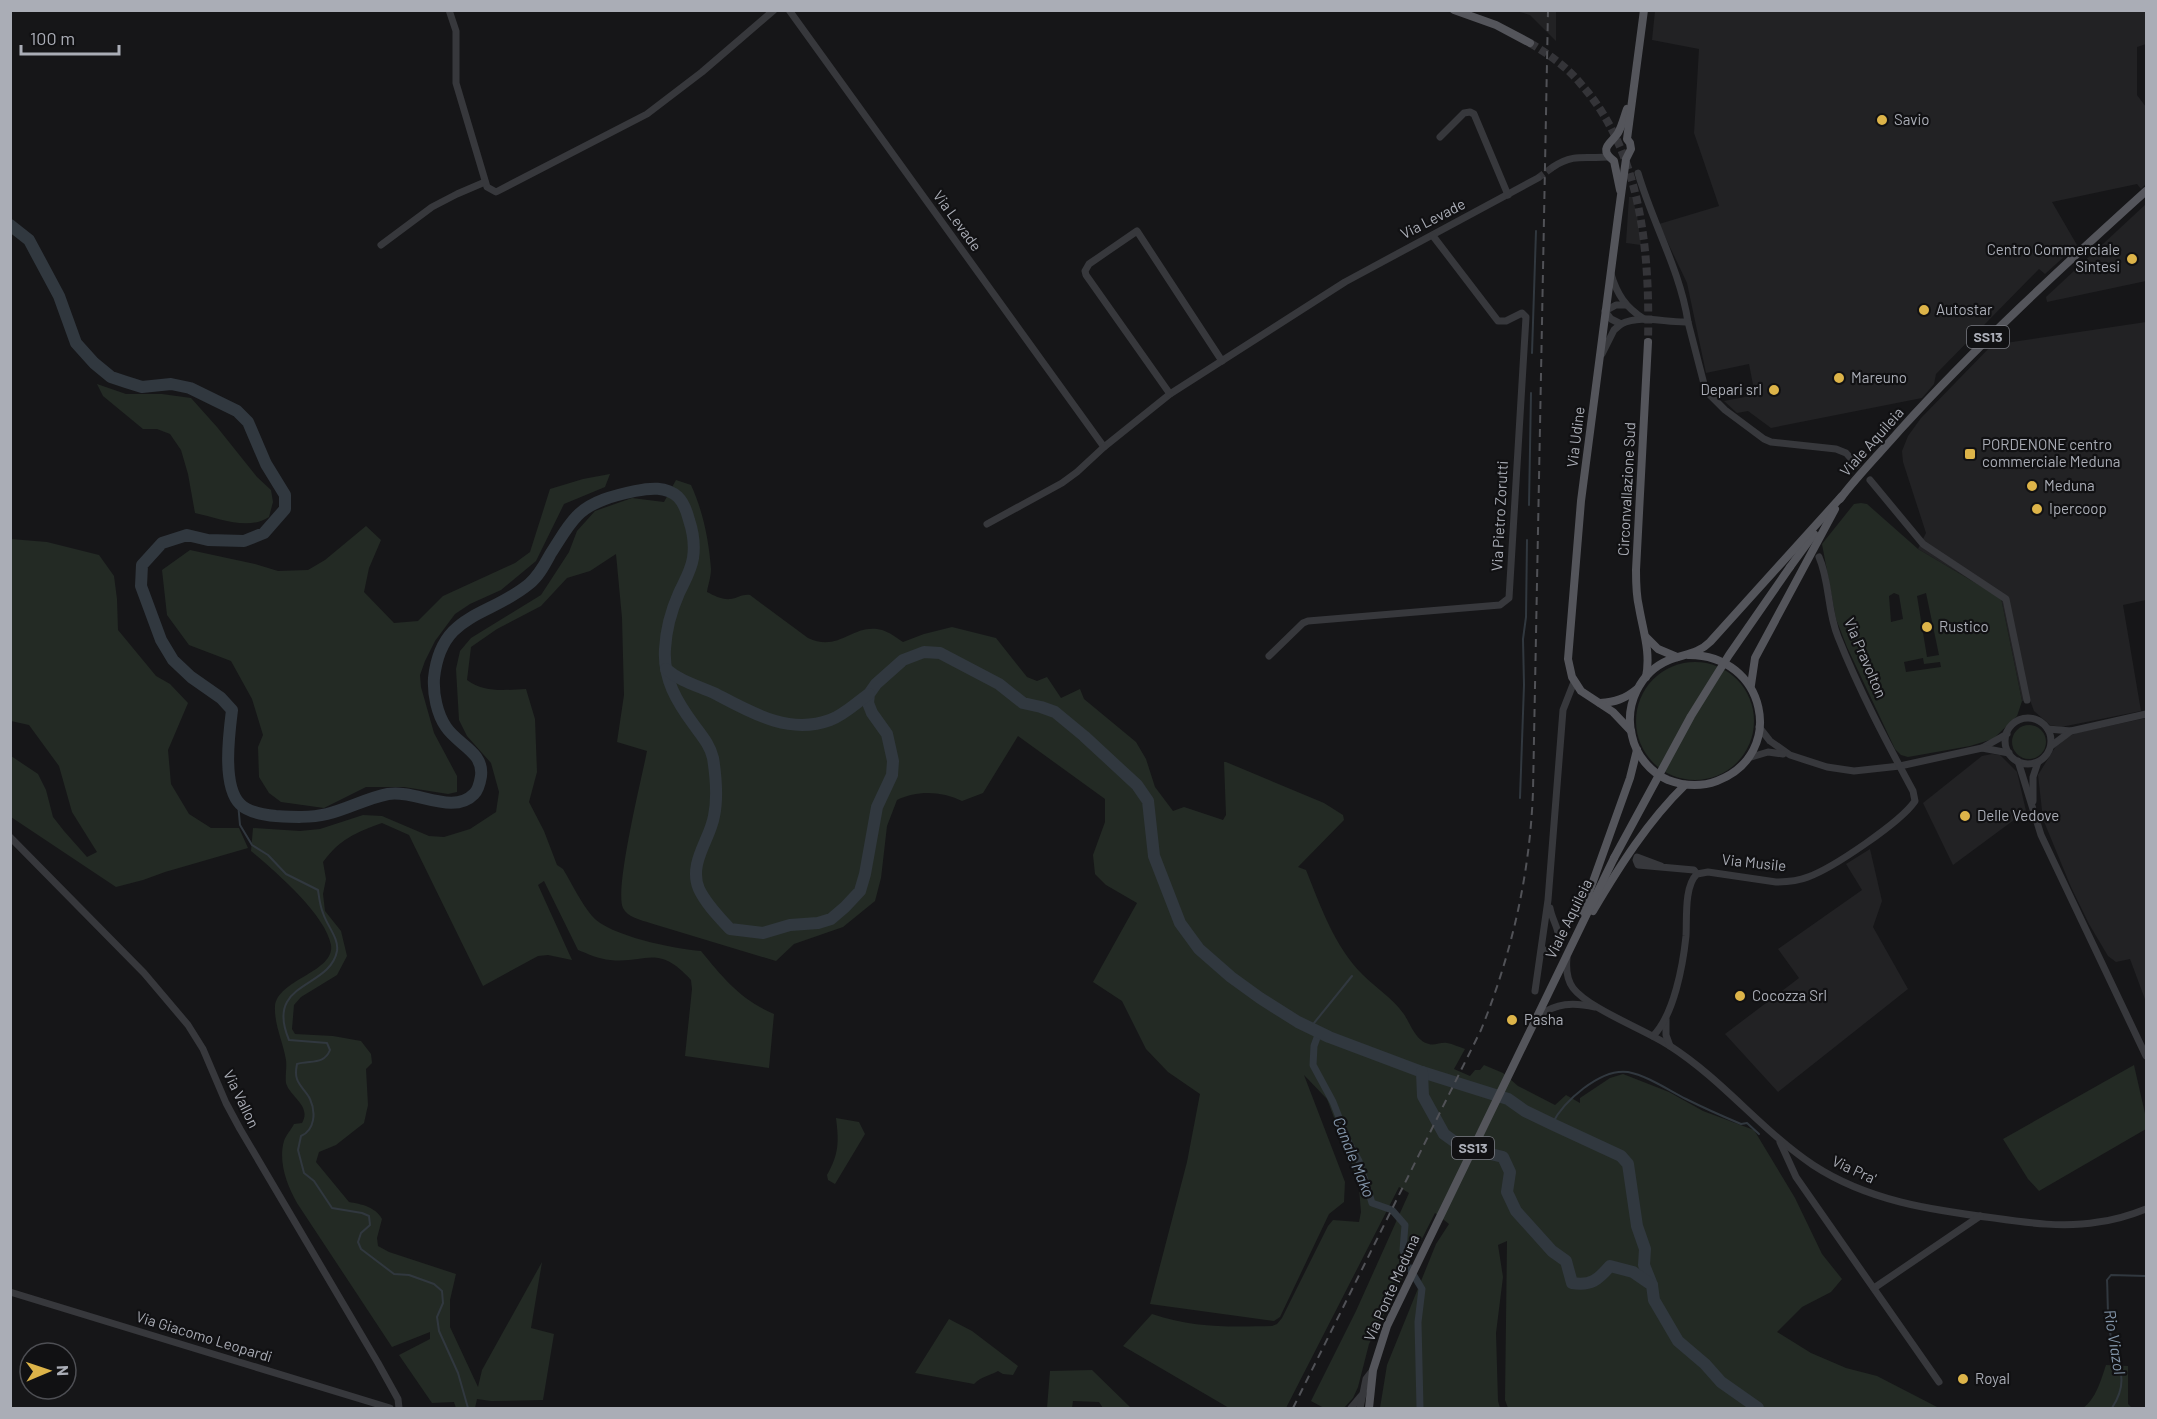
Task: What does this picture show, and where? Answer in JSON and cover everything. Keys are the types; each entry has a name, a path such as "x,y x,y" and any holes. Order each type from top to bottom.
{"main road":[{"path":"1454,10 1496,25 1530,43"},
{"path":"1609,156 1626,159 1631,149 1627,139 1644,10"},
{"path":"1621,197 1609,156 1609,141 1617,136 1632,99"},
{"path":"1617,136 1627,139"},
{"name":"Via Udine","path":"1574,682 1568,659 1577,532 1626,159"},
{"name":"Viale Aquileia","path":"1439,1218 1614,858 1691,716 1729,655 1842,496 1980,344 2146,191"},
{"name":"Circonvallazione Sud","path":"1646,677 1647,637 1639,609 1636,570 1648,342"},
{"path":"1599,703 1626,698 1660,665 1706,647 1842,496"},
{"path":"1751,687 1755,658 1842,496"},
{"path":"1647,637 1658,649 1678,657"},
{"path":"1637,689 1630,710 1631,731 1642,759 1657,773 1685,785 1703,785 1720,780 1735,771 1748,758 1756,743 1760,727 1759,710 1751,687 1745,678 1729,664 1709,656 1688,655"},
{"path":"1574,682 1585,694 1622,720 1631,731"},
{"path":"1567,952 1630,778 1637,750"},
{"path":"1567,952 1624,860 1655,819 1685,785"},
{"name":"Via Ponte Meduna","path":"1369,1408 1373,1370 1387,1326 1439,1218"}],"street":[{"path":"449,10 456,31 456,83 485,182 487,187 496,192 647,114 702,72 774,10"},
{"name":"Via Levade","path":"789,10 1104,447"},
{"path":"1440,137 1464,113 1474,114 1508,195"},
{"path":"1553,167 1573,157 1609,156"},
{"path":"1638,173 1648,207 1681,285 1688,322 1708,393 1725,410 1764,439 1836,448 1846,453 1857,465"},
{"name":"Via Levade","path":"987,524 1062,483 1170,394 1352,278 1538,178"},
{"path":"381,245 432,207 485,182"},
{"path":"1170,394 1085,271 1089,264 1137,231 1222,361"},
{"name":"Via Pietro Zorutti","path":"1269,656 1303,623 1308,621 1500,605 1509,598 1526,317 1522,313 1506,321 1498,321 1433,236"},
{"path":"1610,272 1615,288 1626,305 1644,319"},
{"path":"1621,324 1611,319 1605,311 1616,305 1626,305"},
{"path":"1599,362 1614,330 1621,324 1633,319 1688,322"},
{"path":"1870,480 1927,547 2006,598 2027,700"},
{"name":"Via Pravolton","path":"1818,556 1825,571 1837,635 1900,766"},
{"path":"1535,991 1550,878 1563,710 1574,682"},
{"path":"1568,698 1577,694 1585,694"},
{"path":"2048,729 2071,731 2146,714"},
{"path":"1748,758 1767,752 1790,755 1827,767 1877,770 1982,748 2007,734 2013,725 2025,719 2037,720 2048,729 2050,735 2051,746 2047,755 2038,762 2027,764 2018,762"},
{"path":"1760,727 1770,741 1790,755"},
{"path":"2051,746 2071,731"},
{"path":"2007,734 2006,744 2009,753 2018,762 2045,844 2146,1056"},
{"path":"1982,748 2009,753"},
{"path":"2033,806 2032,777 2038,762"},
{"name":"Via Musile","path":"1660,866 1694,870 1697,874 1708,872 1786,882 1800,880 1818,873 1881,832 1913,805 1916,796 1900,766"},
{"name":"Via Vallon","path":"10,837 144,973 197,1038 240,1129 378,1363 398,1399 399,1408"},
{"path":"1653,1036 1660,1028 1669,1007 1682,967 1689,886 1697,874"},
{"path":"1542,948 1546,953 1550,952 1556,945 1559,933 1550,909 1550,878"},
{"name":"Via Pra'","path":"1567,952 1567,973 1573,988 1600,1009 1670,1046 1718,1082 1780,1141 1824,1171 1871,1194 1926,1209 2031,1223 2075,1224 2121,1218 2146,1209"},
{"name":"Via Pra'","path":"1538,1016 1564,1004 1600,1009"},
{"path":"1669,1007 1666,1026 1670,1046"},
{"path":"1780,1141 1797,1177 1939,1382"},
{"path":"1874,1288 1980,1216"},
{"name":"Via Giacomo Leopardi","path":"10,1292 390,1408"},
{"name":"Via Ponte Meduna","path":"1360,1408 1366,1378 1373,1370"},
{"path":"1351,1408 1361,1396"}],"shaded area":[{"path":"1516,11 1556,11 1556,41 1530,15"},
{"path":"1655,11 2146,11 2146,44 2137,47 2137,95 2146,107 2146,184 2141,189 2137,184 2052,202 2077,245 2045,274 2039,269 1936,374 1934,384 1922,398 1771,428 1748,411 1737,413 1724,401 1755,395 1749,364 1706,373 1687,283 1659,224 1719,206 1694,133 1699,49 1652,40"},
{"path":"1629,197 1632,197 1637,214 1641,245 1626,243"},
{"path":"2146,204 2146,281 2047,302 2046,297"},
{"path":"2146,322 2146,600 2123,605 2141,711 2061,727 2050,725 2034,711 2030,700 2022,701 2001,598 1918,549 1926,533 1903,462 1902,451 1908,436 1921,418 1992,345"},
{"path":"97,384 126,394 162,394 191,398 257,477 271,490 273,502 269,517 261,521 243,523 195,513 181,450 170,434 157,429 143,429 103,396"},
{"path":"610,474 605,487 564,504 536,561 501,590 470,604 455,614 435,641 425,661 420,675 421,687 434,733 457,776 457,792 448,794 404,787 366,787 324,808 281,802 269,793 259,777 258,747 263,735 252,699 231,661 189,645 167,615 162,570 190,550 278,571 308,570 325,560 366,526 381,540 369,568 364,592 394,623 418,621 443,596 515,563 530,552 550,489"},
{"path":"676,480 691,485 702,516 711,572 707,592 728,599 750,595 808,638 819,642 838,640 863,630 872,629 885,631 903,642 952,627 996,638 1027,677 1037,681 1047,677 1061,698 1080,689 1084,699 1136,742 1146,759 1155,787 1173,811 1184,807 1223,820 1226,815 1224,762 1226,762 1324,803 1343,815 1344,820 1298,867 1306,870 1329,926 1344,952 1363,975 1399,1008 1420,1039 1431,1044 1447,1043 1465,1049 1454,1069 1470,1076 1484,1065 1503,1073 1518,1086 1555,1105 1566,1095 1580,1103 1580,1098 1610,1078 1623,1074 1669,1092 1703,1111 1754,1130 1795,1198 1822,1254 1842,1279 1831,1292 1802,1307 1777,1332 1811,1353 1846,1368 1877,1376 1939,1408 1508,1408 1505,1400 1507,1241 1498,1245 1503,1277 1496,1333 1500,1408 1380,1408 1387,1365 1436,1244 1449,1224 1435,1213 1369,1344 1353,1398 1344,1408 1324,1408 1311,1401 1356,1311 1409,1193 1399,1187 1286,1408 1229,1408 1123,1346 1152,1314 1182,1322 1226,1326 1272,1326 1282,1318 1328,1226 1333,1220 1359,1222 1361,1212 1359,1188 1327,1099 1304,1075 1345,1182 1344,1202 1329,1214 1280,1317 1274,1321 1150,1304 1187,1162 1200,1094 1168,1072 1146,1049 1122,1001 1093,982 1137,903 1106,885 1095,874 1093,855 1105,822 1105,799 1018,736 983,793 962,801 946,795 930,793 921,793 897,800 887,826 881,878 875,901 843,927 794,944 776,961 643,921 628,914 623,908 621,897 622,880 647,751 617,742 624,695 622,618 616,554 590,571 567,578 541,606 497,629 471,647 467,680 488,689 526,689 535,719 537,772 529,802 544,831 557,865 563,869 588,911 600,923 627,935 675,948 701,951 742,995 774,1014 769,1068 685,1056 691,980 679,969 660,958 610,960 578,950 544,881 538,885 572,960 548,955 538,956 483,986 409,835 382,823 342,842 323,862 326,879 323,894 325,911 341,931 347,956 337,975 301,997 294,1005 292,1029 295,1034 333,1036 361,1041 371,1054 372,1063 366,1069 368,1105 364,1123 336,1145 319,1152 316,1162 349,1202 368,1207 382,1219 377,1238 378,1246 389,1252 456,1274 450,1300 450,1327 478,1387 482,1370 542,1262 531,1328 554,1334 543,1400 477,1399 475,1408 456,1408 454,1402 432,1403 399,1355 430,1339 430,1332 392,1347 297,1203 287,1181 282,1149 294,1124 302,1123 304,1112 286,1083 286,1060 276,1020 275,1006 278,997 286,989 324,962 330,954 331,945 320,920 310,907 251,851 253,828 300,831 320,829 363,815 382,816 429,836 444,837 470,829 496,812 499,792 491,763 467,736 459,720 456,669 460,651 471,638 541,595 569,552 577,531 595,511 632,498 664,502"},
{"path":"1854,504 1867,504 1918,549 2001,598 2022,701 2017,716 1993,739 1970,746 1908,757 1901,755 1895,749 1836,619 1822,544","holes":["1894,593 1899,595 1903,619 1891,622 1889,596","1926,593 1939,655 1927,657 1917,596","1923,658 1924,664 1940,662 1941,667 1906,672 1904,662"]},
{"path":"11,539 47,542 99,555 114,576 118,630 156,676 170,684 188,703 168,750 171,784 189,814 211,828 239,828 248,848 116,887 11,817 11,756 38,774 46,790 53,817 87,857 97,852 72,812 59,766 29,725 11,721"},
{"path":"1695,662 1718,666 1737,679 1750,698 1754,721 1750,744 1737,763 1718,776 1695,780 1672,776 1653,763 1640,744 1636,721 1640,698 1653,679 1672,666"},
{"path":"2146,718 2146,1002 2130,959 2116,962 2108,956 2071,887 2043,819 2038,775 2063,739 2076,733"},
{"path":"2029,725 2041,730 2046,742 2041,754 2029,759 2017,754 2012,742 2017,730"},
{"path":"2000,755 2017,772 2026,811 1953,865 1923,803 1982,756"},
{"path":"1870,849 1882,901 1873,927 1908,989 1778,1092 1725,1034 1799,978 1778,949 1862,890 1846,864"},
{"path":"2134,1065 2146,1118 2146,1129 2039,1191 2028,1179 2003,1139"},
{"path":"836,1118 859,1122 865,1134 835,1184 828,1180 827,1175 837,1148"},
{"path":"949,1319 972,1331 1018,1366 1013,1375 998,1371 974,1384 915,1373"},
{"path":"2106,1365 2128,1366 2128,1404 2132,1408 2083,1408 2095,1394"},
{"path":"1092,1370 1131,1408 1103,1408 1099,1402 1073,1401 1072,1408 1047,1408 1050,1371"}],"waterway":[{"path":"10,225 29,240 59,296 76,343 94,363 111,377 142,387 171,384 190,388 237,411 248,422 266,464 285,495 285,509 264,533 244,541 208,540 187,535 162,543 142,565 141,586 161,640 173,660 191,677 221,698 232,710 228,746 229,773 234,796 244,807 267,815 308,817 335,812 388,794 399,793 455,803 474,794 478,788 481,768 474,755 446,727 440,716 435,697 434,678 438,656 446,640 456,628 469,619 513,595 533,581 570,524 589,506 635,491 663,489 673,493 682,502 692,529 694,548 691,567 671,614 665,649 666,670 677,699 710,749 716,787 712,825 698,861 696,879 705,900 730,929 763,933 790,925 818,923 831,919 860,891 877,807 892,775 893,761 887,734 872,713 868,703 869,694 876,684 903,660 924,652 940,653 999,684 1023,703 1055,712 1137,785 1148,801 1154,856 1180,923 1199,949 1231,977 1298,1022 1329,1037 1422,1072 1508,1099 1525,1111 1621,1156 1628,1164 1637,1226 1645,1249 1644,1265 1652,1285"},
{"path":"1532,353 1536,231"},
{"path":"1529,505 1531,393"},
{"path":"1520,798 1527,540"},
{"path":"666,669 684,681 757,715 800,725 815,724 835,718 869,694"},
{"path":"238,803 240,825 252,845 268,855 286,874 318,890 322,910 337,946 332,963 323,973 291,996 285,1007 284,1021 289,1040 327,1043 330,1050 321,1060 297,1064 296,1077 310,1099 313,1109 312,1125 301,1136 298,1150 304,1173 314,1181 332,1208 369,1216 370,1225 361,1233 358,1242 361,1249 394,1274 409,1275 434,1284 442,1291 443,1303 437,1317 439,1331 458,1373 468,1408"},
{"path":"1310,1028 1352,976"},
{"name":"Canale Mako","path":"1319,1032 1314,1046 1313,1065 1333,1102 1349,1143 1359,1161 1372,1203 1392,1210 1405,1225 1403,1250 1407,1264 1422,1289 1418,1322 1420,1408"},
{"path":"1422,1072 1423,1096 1444,1134 1462,1147 1503,1157 1510,1172 1507,1192 1516,1211 1552,1251 1566,1261 1572,1283 1584,1284 1594,1281 1610,1266 1633,1272 1652,1285 1654,1300 1678,1341 1705,1364 1721,1382 1758,1408"},
{"path":"1552,1124 1557,1115 1584,1088 1606,1075 1628,1072 1650,1080 1734,1121 1741,1124 1747,1123 1759,1134"},
{"name":"Rio Viazol","path":"2112,1408 2118,1397 2121,1379 2109,1326 2107,1280 2111,1275 2146,1276"}],"tunnel":[{"path":"1530,43 1575,77 1601,110 1617,140 1638,205 1644,240 1648,342"},
{"path":"1538,178 1553,167"}],"railway":[{"path":"1293,1408 1481,1030 1502,972 1518,913 1528,853 1533,791 1548,10"}],"place":[{"name":"Savio","path":"1882,120"},
{"name":"Centro Commerciale Sintesi","path":"2132,259"},
{"name":"Autostar","path":"1924,310"},
{"name":"Mareuno","path":"1839,378"},
{"name":"Depari srl","path":"1774,390"},
{"name":"PORDENONE centro commerciale Meduna","path":"1970,454"},
{"name":"Meduna","path":"2032,486"},
{"name":"Ipercoop","path":"2037,509"},
{"name":"Rustico","path":"1927,627"},
{"name":"Delle Vedove","path":"1965,816"},
{"name":"Cocozza Srl","path":"1740,996"},
{"name":"Pasha","path":"1512,1020"},
{"name":"Royal","path":"1963,1379"}]}
